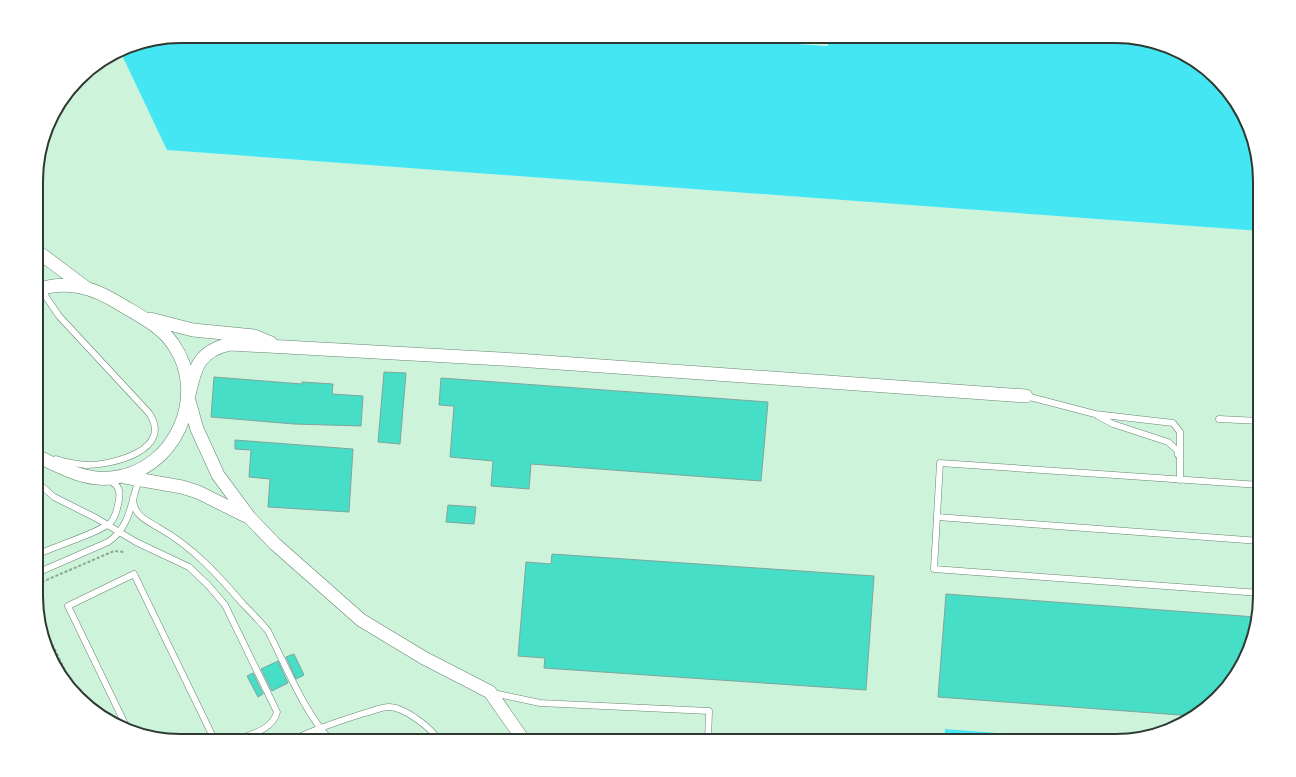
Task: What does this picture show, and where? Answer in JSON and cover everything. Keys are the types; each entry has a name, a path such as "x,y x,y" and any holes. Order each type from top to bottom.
{"street":[{"path":"43,256 85,287 113,300 141,316 165,335 179,353 184,366 189,398 197,429 218,475 249,518 274,544 360,620 424,658 490,692 519,734"},
{"path":"43,288 59,286 85,287"},
{"path":"141,316 193,330 254,336 278,347"},
{"path":"43,457 71,472 100,478 134,473 154,461 167,449 178,434 186,414 195,370 198,363 214,350 230,344 525,361 1026,396"},
{"path":"121,476 139,478 198,492 249,518"}],"lane":[{"path":"43,295 58,316 148,413 155,423 156,432 152,441 139,451 124,458 101,463 73,463 43,456"},
{"path":"1026,396 1095,414 1174,423 1180,432 1180,480"},
{"path":"1095,414 1113,424 1168,442 1177,450 1180,461"},
{"path":"1219,418 1253,420"},
{"path":"43,570 108,542 121,532 127,521 139,478 154,461"},
{"path":"1253,485 940,463 934,569 1253,592"},
{"path":"43,552 108,525 113,518 120,494 118,488 112,482 100,478"},
{"path":"43,487 54,497 189,567 208,584 225,605 277,712 274,720 268,727 251,734"},
{"path":"133,498 135,510 141,517 192,550 215,571 260,621 319,727 325,734"},
{"path":"937,517 1253,540"},
{"path":"123,721 68,606 134,574 212,734"},
{"path":"490,692 540,703 709,711 708,734"},
{"path":"304,734 319,727 387,707 393,707 418,720 433,734"},
{"path":"319,727 320,734"}],"path":[{"path":"43,581 114,551 124,552"},
{"path":"50,639 67,674"}],"shaded area":[{"path":"782,43 828,43 828,46"},
{"path":"122,56 168,150 1253,230 1253,605 1246,640 1239,657 1213,694 1192,711 1159,727 1124,734 1020,734 945,729 945,734 181,734 163,733 145,729 112,715 97,705 77,687 66,673 57,657 50,640 46,623 43,596 43,181 44,163 50,137 66,104 90,77 104,66"}],"water":[{"path":"172,43 782,43 828,46 828,43 1133,44 1168,54 1184,62 1213,83 1230,104 1246,137 1250,154 1253,172 1253,230 167,150 122,56 137,50"},
{"path":"945,729 1011,734 945,734"}],"building":[{"path":"384,372 406,373 400,444 378,442"},
{"path":"214,377 302,384 302,382 333,384 332,394 363,396 361,426 294,424 211,417"},
{"path":"441,378 768,402 761,481 531,464 529,489 491,486 493,461 450,457 454,406 439,405"},
{"path":"235,440 353,449 349,512 268,507 270,479 249,477 251,450 235,449"},
{"path":"448,505 476,507 474,524 446,522"},
{"path":"552,554 874,576 866,690 544,668 545,658 518,656 526,562 551,564"},
{"path":"946,594 1251,617 1246,640 1239,657 1224,680 1213,694 1184,715 938,697"},
{"path":"294,654 304,675 296,679 286,657"},
{"path":"278,661 288,683 272,691 261,669"},
{"path":"253,673 263,694 258,697 247,676"}]}
